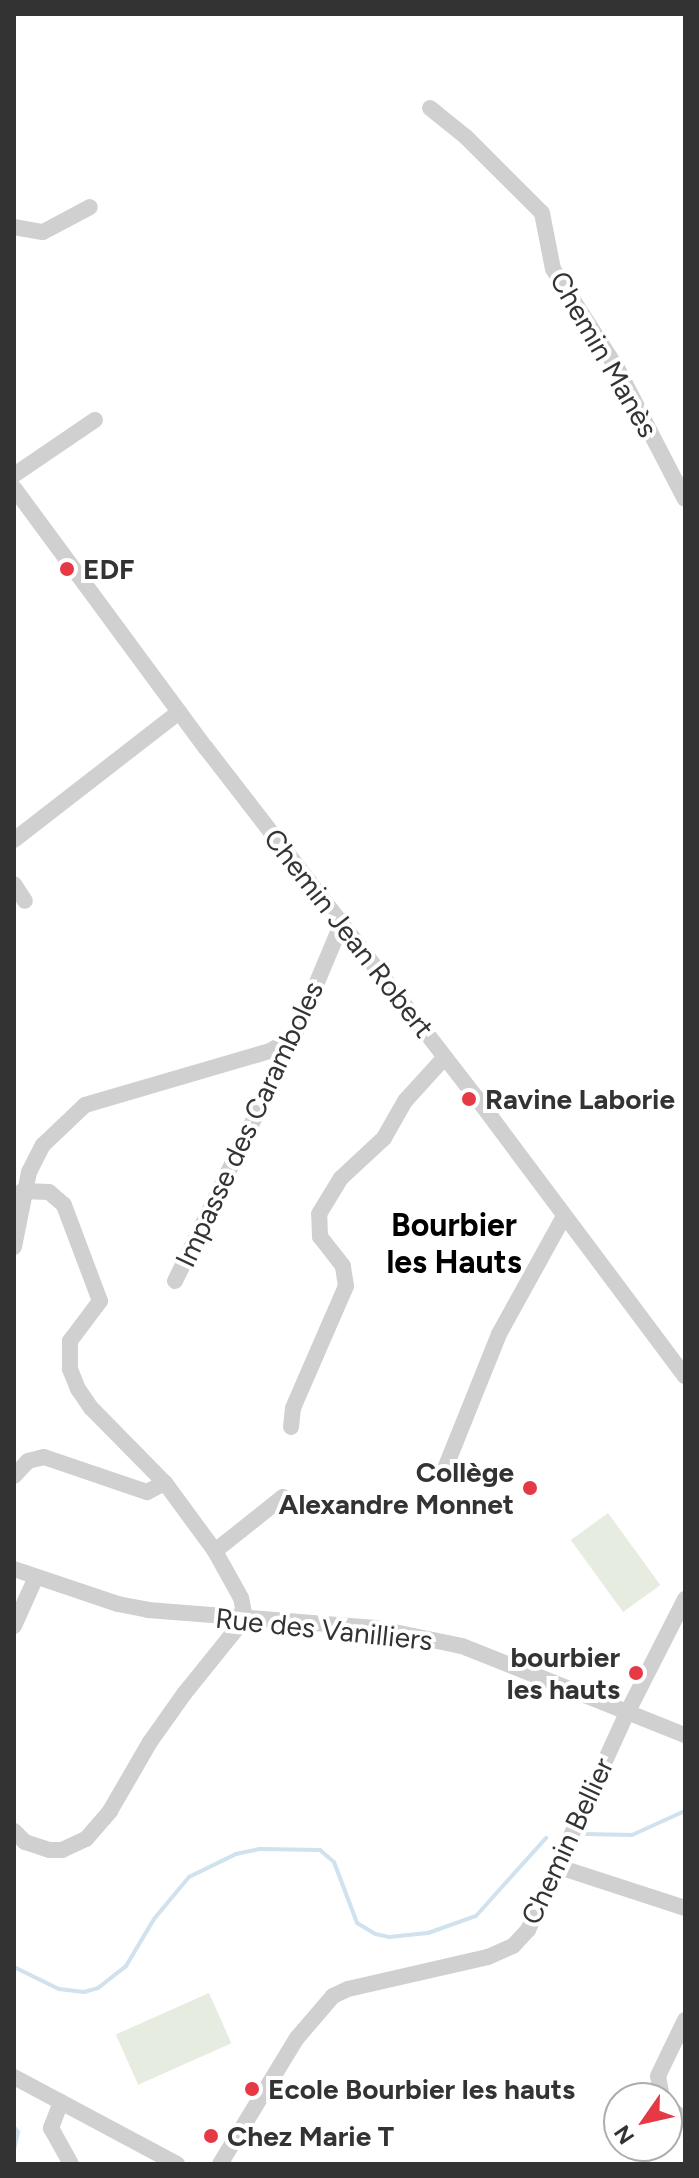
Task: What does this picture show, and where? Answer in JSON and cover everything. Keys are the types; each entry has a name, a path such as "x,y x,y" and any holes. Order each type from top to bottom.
{"street":[{"name":"Chemin Manès","path":"430,108 466,137 542,213 553,269 618,370 685,499"},
{"path":"14,227 48,231 90,207"},
{"path":"14,475 95,420"},
{"name":"Chemin Jean Robert","path":"14,488 179,712 445,1057 563,1218 685,1376"},
{"path":"14,840 179,712"},
{"path":"14,884 25,901"},
{"name":"Impasse des Caramboles","path":"175,1281 294,1037 342,923"},
{"path":"14,1247 22,1191 43,1145 85,1105 270,1051 294,1037"},
{"path":"291,1427 293,1408 346,1286 343,1266 320,1237 319,1214 341,1178 384,1138 405,1101 445,1057"},
{"path":"14,1831 25,1842 50,1850 62,1850 86,1839 110,1811 150,1742 184,1694 245,1618 241,1598 215,1551 165,1483 91,1408 78,1389 70,1369 70,1341 100,1301 64,1205 49,1192 22,1191"},
{"path":"446,1466 499,1334 563,1218"},
{"path":"14,1476 28,1461 44,1457 147,1492 165,1483"},
{"path":"215,1551 283,1497"},
{"name":"Rue des Vanilliers","path":"14,1569 133,1607 383,1629 462,1646 685,1735"},
{"path":"14,1626 36,1577"},
{"name":"Chemin Bellier","path":"220,2164 297,2038 333,1996 348,1989 488,1957 513,1946 528,1930 627,1713 685,1599"},
{"path":"556,1866 685,1908"},
{"path":"659,2082 658,2076 683,2031"},
{"path":"14,2077 177,2164"},
{"path":"61,2102 51,2128 71,2164"}],"shaded area":[{"path":"608,1513 660,1585 623,1612 571,1540"},
{"path":"209,1993 231,2043 138,2085 116,2034"}],"waterway":[{"name":"Ravine Laborie","path":"586,1834 632,1835 685,1811"},
{"name":"Ravine Laborie","path":"14,1967 59,1989 84,1992 98,1988 126,1966 154,1919 189,1877 236,1854 260,1849 320,1850 334,1862 357,1923 375,1934 389,1937 428,1933 476,1916 546,1838"},
{"path":"14,2127 18,2132 14,2150"}],"place":[{"name":"EDF","path":"67,569"},
{"name":"Ravine Laborie","path":"469,1099"},
{"name":"Collège Alexandre Monnet","path":"530,1488"},
{"name":"bourbier les hauts","path":"636,1673"},
{"name":"Ecole Bourbier les hauts","path":"252,2089"},
{"name":"Chez Marie T","path":"211,2136"}],"district":[{"name":"Bourbier les Hauts","path":"454,1244"}]}
